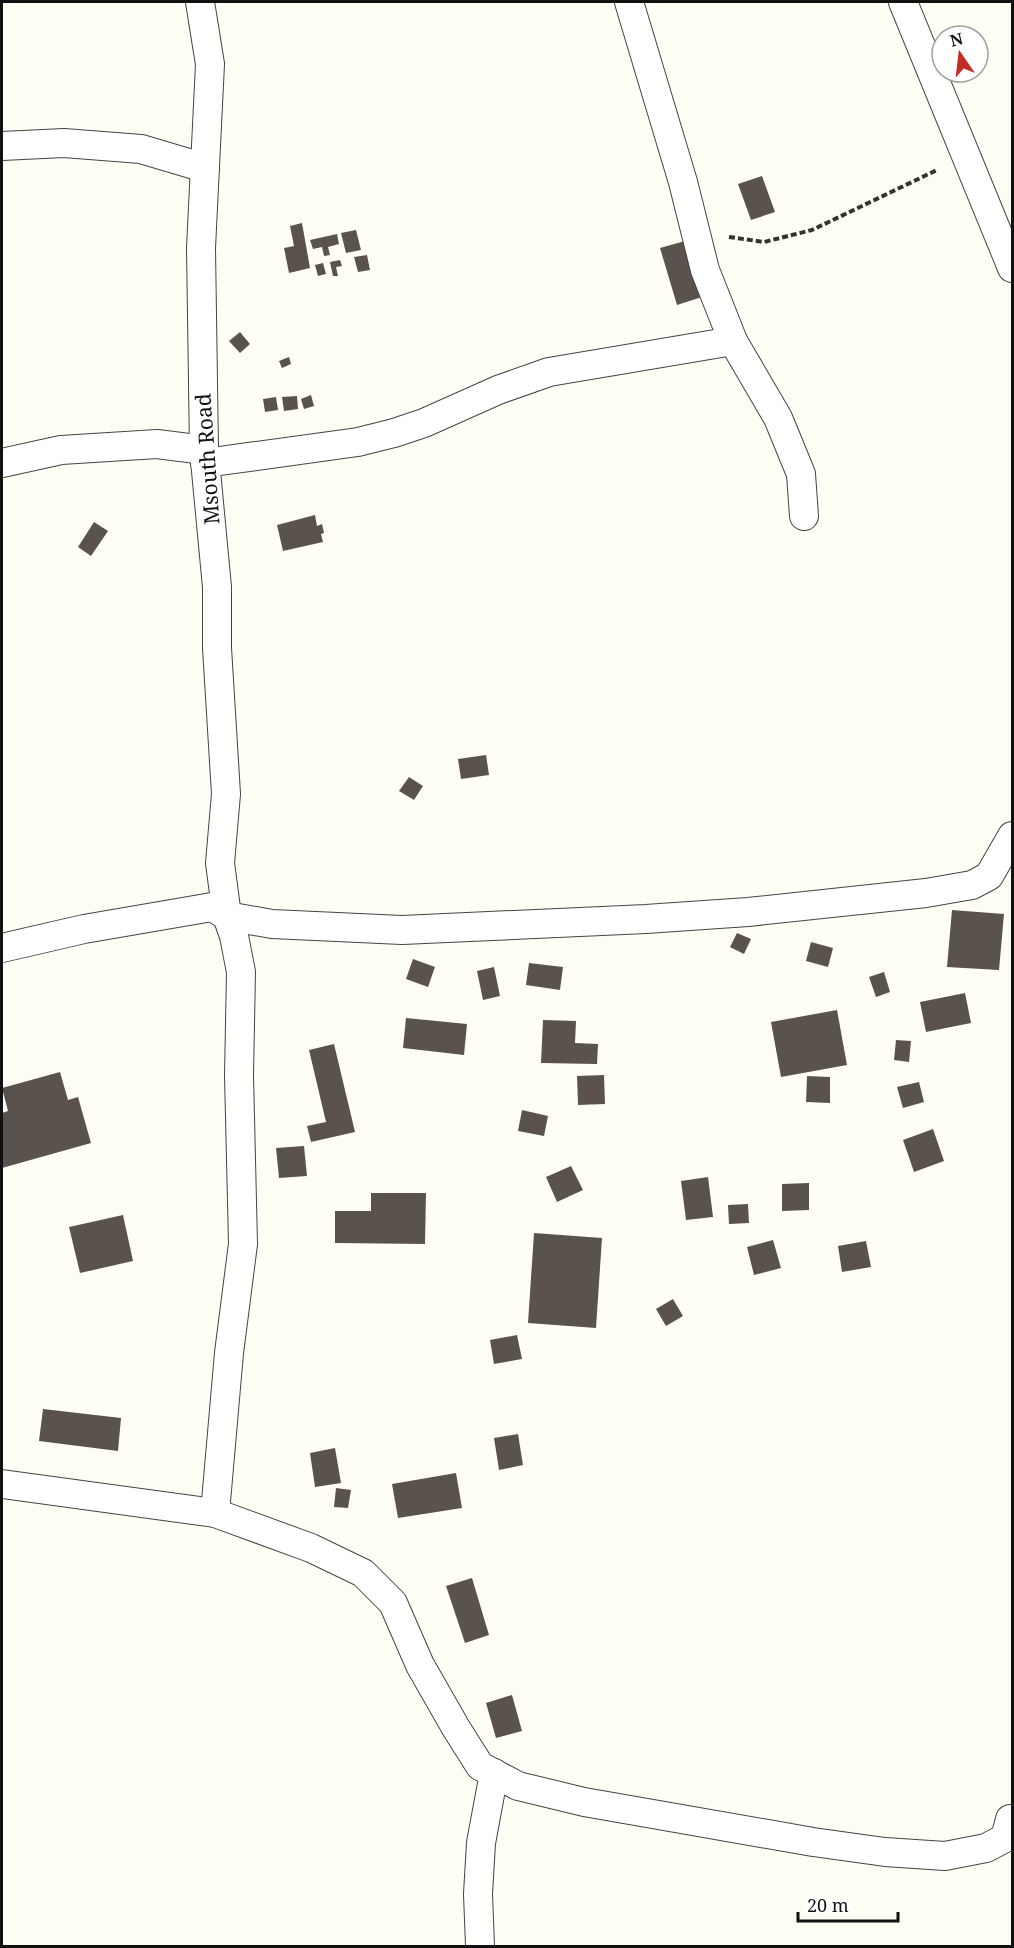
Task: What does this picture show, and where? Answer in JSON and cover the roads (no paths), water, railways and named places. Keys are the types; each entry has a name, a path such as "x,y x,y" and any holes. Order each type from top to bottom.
{"street":[{"name":"Msouth Road","path":"200,2 210,64 201,248 204,457 218,586 217,648 226,794 220,863 227,916 234,936 241,972 239,1075 243,1244 229,1353 215,1513"},
{"path":"629,2 683,183 693,230 705,270 733,341 778,418 801,474 804,516"},
{"path":"903,2 1012,268"},
{"path":"2,146 64,143 141,149 205,168"},
{"path":"2,462 61,450 157,444 204,457 376,438 424,423 498,390 549,372 733,341"},
{"path":"2,948 84,928 212,907 227,916 272,924 402,930 748,912 926,893 972,885 989,876 1012,836"},
{"path":"2,1484 215,1513 311,1548 363,1573 393,1603 420,1665 480,1766 518,1786 584,1802 813,1842 885,1852 945,1856 986,1848 1005,1838 1010,1819"},
{"path":"480,1947 478,1894 481,1843 494,1773"}]}
